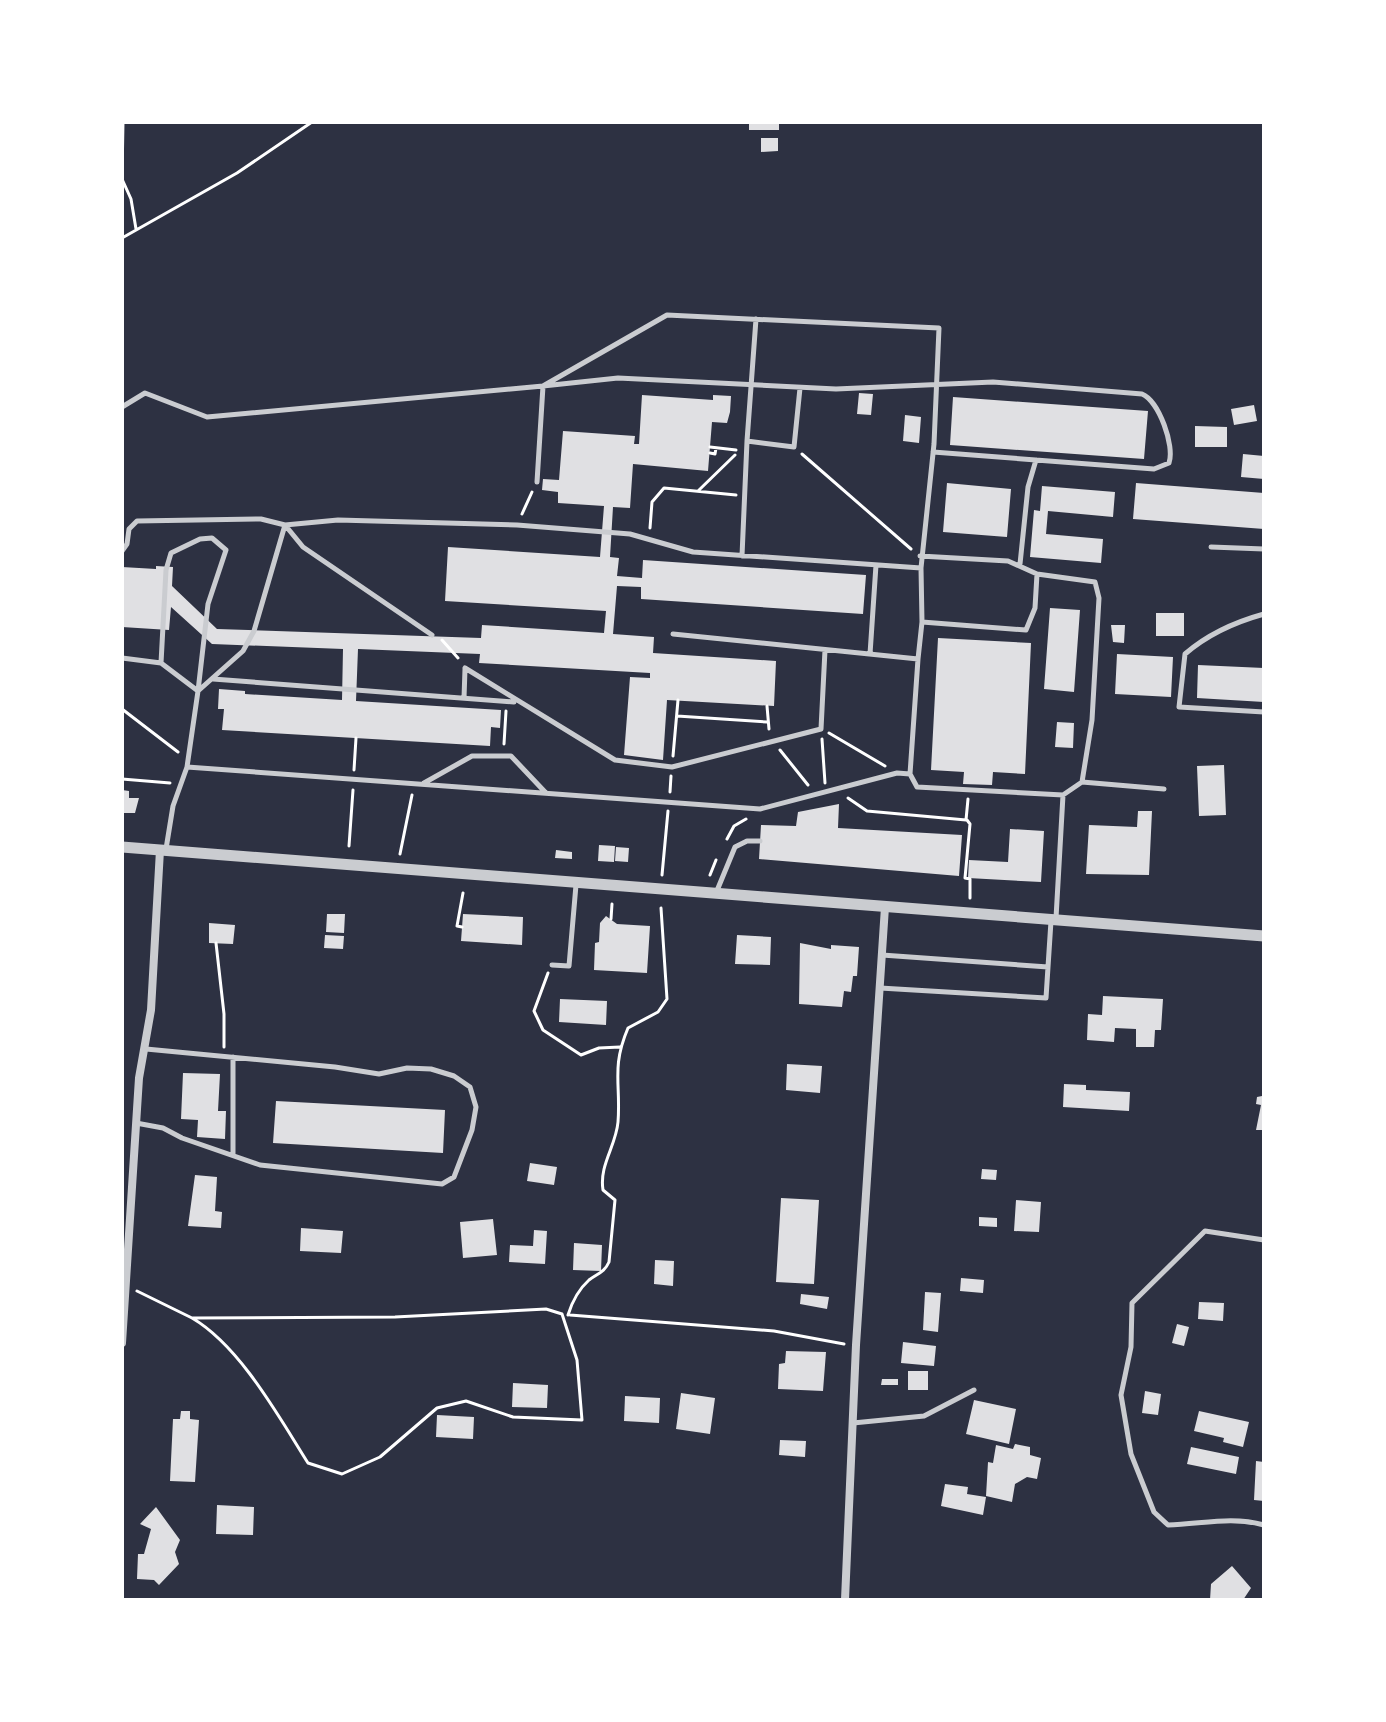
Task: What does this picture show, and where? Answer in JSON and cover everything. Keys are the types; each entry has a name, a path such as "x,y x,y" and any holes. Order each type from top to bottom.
{"street":[{"path":"122,847 1263,934"},
{"path":"122,1343 139,1078 146,1049 163,850"},
{"path":"845,1600 856,1345 885,907"}],"lane":[{"path":"543,386 667,315 939,328 933,452 920,556 922,622 910,774 917,787 1063,795 1082,782 1164,789"},
{"path":"742,556 746,443 756,319"},
{"path":"122,407 145,393 207,417 618,378 800,388 993,382 1142,394 1153,403 1171,454 1169,463 1158,469 933,452"},
{"path":"537,482 543,386"},
{"path":"746,443 794,447 800,388"},
{"path":"1020,564 1028,487 1036,460"},
{"path":"122,551 127,544 129,529 137,521 261,519 285,525 338,520 517,525 630,534 693,552 921,568"},
{"path":"285,525 303,547 432,635"},
{"path":"198,691 243,651 254,631 285,525"},
{"path":"161,663 166,570 171,553 200,539 218,539 226,550 208,604 187,767 173,806 163,850"},
{"path":"1211,547 1264,549"},
{"path":"920,556 1020,564 1037,574 1095,582 1099,590 1092,720 1082,782"},
{"path":"870,654 876,565"},
{"path":"922,622 1026,630 1035,608 1037,574"},
{"path":"1264,614 1237,622 1198,643 1185,654 1179,707 1264,712"},
{"path":"673,634 918,659"},
{"path":"465,668 615,760 672,767 821,729 825,650"},
{"path":"122,658 161,663 198,691"},
{"path":"464,699 465,668"},
{"path":"212,679 517,702"},
{"path":"423,784 472,756 504,755 511,756 546,793"},
{"path":"187,767 760,809 897,773 910,774"},
{"path":"880,988 1046,998 1063,795"},
{"path":"716,894 735,847 760,841"},
{"path":"552,965 569,966 576,884"},
{"path":"882,955 1048,967"},
{"path":"136,1123 163,1128 182,1138 260,1165 442,1184 454,1177 472,1130 476,1107 474,1094 465,1082 431,1069 407,1068 379,1074 146,1049"},
{"path":"233,1057 233,1154"},
{"path":"1264,1240 1205,1231 1132,1303 1131,1347 1121,1395 1131,1454 1154,1512 1168,1525 1207,1524 1238,1518 1264,1525"},
{"path":"853,1423 924,1416 974,1390"}],"path":[{"path":"123,122 122,178 131,199 137,230"},
{"path":"122,238 237,173 312,122"},
{"path":"698,491 746,443"},
{"path":"710,447 740,450"},
{"path":"794,447 885,530 920,556"},
{"path":"710,453 715,454 716,448"},
{"path":"517,525 537,482"},
{"path":"651,540 652,502 664,488 744,495"},
{"path":"432,635 450,646 465,668"},
{"path":"662,875 678,700"},
{"path":"504,755 507,701"},
{"path":"767,706 767,722 773,742 815,794"},
{"path":"122,709 181,755"},
{"path":"677,716 767,722"},
{"path":"821,729 897,773"},
{"path":"821,729 825,791"},
{"path":"122,779 180,783"},
{"path":"400,854 414,783"},
{"path":"835,788 867,811 966,820 970,824 965,878 970,879 970,898"},
{"path":"966,820 969,790"},
{"path":"462,927 457,926 463,893"},
{"path":"611,919 612,904"},
{"path":"568,1315 573,1300 589,1280 605,1272 609,1262 615,1200 603,1190 602,1180 618,1123 615,1077 628,1028 658,1012 667,999 661,908"},
{"path":"216,943 224,1014 224,1057"},
{"path":"552,965 534,1011 543,1030 581,1055 599,1048 621,1047"},
{"path":"126,1285 207,1327 273,1404 308,1463 342,1474 380,1457 437,1408 466,1401 513,1417 582,1420 577,1360 562,1314"},
{"path":"192,1318 395,1317 546,1309 568,1315 774,1331 856,1345"}],"building":[{"path":"749,122 779,122 779,130 749,130"},
{"path":"761,138 778,138 778,151 761,152"},
{"path":"859,393 873,394 871,415 857,414"},
{"path":"642,395 713,400 713,395 731,396 730,412 727,423 712,422 708,471 633,464 630,508 613,507 610,557 619,558 617,576 642,578 643,560 866,575 863,614 641,599 641,587 617,586 613,634 654,637 653,653 776,661 774,706 667,700 663,760 624,755 630,677 650,678 650,673 479,663 480,654 358,649 356,701 501,710 500,728 491,727 490,746 222,730 224,709 218,709 219,689 245,691 245,694 342,700 343,649 212,644 171,607 169,630 122,627 122,567 156,569 156,566 173,567 172,586 217,629 481,638 482,625 604,633 606,611 445,601 448,547 600,557 604,506 558,503 558,492 542,490 543,479 559,480 563,431 635,436 634,444 639,444"},
{"path":"953,397 1148,411 1144,459 950,445"},
{"path":"1254,405 1257,421 1234,425 1231,409"},
{"path":"905,415 921,417 919,443 903,441"},
{"path":"1195,426 1227,427 1227,447 1195,447"},
{"path":"1243,454 1264,456 1264,479 1241,477"},
{"path":"947,483 1011,489 1007,537 943,532"},
{"path":"1136,483 1264,493 1264,529 1133,519"},
{"path":"1042,486 1115,492 1113,517 1048,511 1046,534 1103,539 1101,563 1030,557 1034,510 1040,511"},
{"path":"1050,608 1080,610 1074,692 1044,689"},
{"path":"1156,613 1184,613 1184,636 1156,636"},
{"path":"1111,625 1125,625 1124,643 1113,642"},
{"path":"938,638 1031,643 1025,774 993,772 992,785 963,784 964,772 931,770"},
{"path":"1117,654 1173,657 1171,697 1115,694"},
{"path":"1198,665 1264,668 1264,702 1197,698"},
{"path":"1057,722 1074,723 1073,748 1055,747"},
{"path":"1224,765 1226,815 1199,816 1197,766"},
{"path":"122,790 129,791 129,798 139,798 135,813 122,813"},
{"path":"839,804 838,828 962,835 959,876 759,859 761,825 796,826 798,812"},
{"path":"1138,811 1152,811 1149,875 1086,874 1089,825 1137,827"},
{"path":"1010,829 1044,831 1041,882 968,878 969,860 1008,862"},
{"path":"599,845 615,846 614,862 598,861"},
{"path":"616,847 629,848 628,862 615,861"},
{"path":"556,850 572,852 572,859 555,858"},
{"path":"327,914 345,914 344,933 326,932"},
{"path":"463,914 523,917 522,945 461,941"},
{"path":"606,916 617,924 650,926 647,973 594,970 595,943 599,942 600,923"},
{"path":"209,923 235,925 233,944 209,943"},
{"path":"325,935 344,936 343,949 324,948"},
{"path":"737,935 771,937 770,965 735,964"},
{"path":"800,943 831,949 831,945 859,947 857,976 853,976 851,992 844,991 842,1007 799,1004"},
{"path":"1103,996 1163,999 1161,1030 1155,1030 1154,1047 1136,1047 1136,1029 1115,1028 1114,1042 1087,1040 1088,1014 1102,1015"},
{"path":"560,999 607,1001 606,1025 559,1022"},
{"path":"787,1064 822,1066 820,1093 786,1090"},
{"path":"183,1073 220,1074 218,1111 226,1111 225,1139 197,1137 198,1120 181,1119"},
{"path":"1064,1084 1086,1085 1086,1090 1130,1092 1129,1111 1063,1107"},
{"path":"1264,1096 1264,1130 1256,1130 1261,1105 1256,1104 1257,1097"},
{"path":"276,1101 445,1110 443,1153 273,1143"},
{"path":"530,1163 557,1167 554,1185 527,1181"},
{"path":"982,1169 997,1170 996,1180 981,1179"},
{"path":"195,1175 217,1177 215,1211 222,1212 221,1228 188,1226"},
{"path":"781,1198 819,1200 814,1284 776,1282"},
{"path":"1016,1200 1041,1202 1039,1232 1014,1231"},
{"path":"979,1217 997,1218 997,1227 979,1226"},
{"path":"493,1219 497,1255 463,1258 460,1222"},
{"path":"301,1228 343,1231 341,1253 300,1251"},
{"path":"534,1230 547,1231 545,1264 509,1262 510,1245 533,1246"},
{"path":"574,1243 602,1245 601,1271 573,1270"},
{"path":"655,1260 674,1261 673,1286 654,1284"},
{"path":"961,1278 984,1280 983,1293 960,1291"},
{"path":"925,1292 941,1293 938,1332 923,1330"},
{"path":"801,1294 829,1297 827,1309 800,1304"},
{"path":"1199,1302 1224,1303 1223,1321 1198,1319"},
{"path":"1177,1324 1189,1327 1184,1346 1172,1343"},
{"path":"903,1342 936,1346 934,1366 901,1363"},
{"path":"786,1351 826,1352 823,1391 778,1389 779,1364 785,1363"},
{"path":"908,1371 928,1371 928,1390 908,1390"},
{"path":"882,1379 898,1379 898,1385 881,1385"},
{"path":"513,1383 548,1385 547,1408 512,1407"},
{"path":"1145,1391 1161,1394 1158,1415 1142,1413"},
{"path":"681,1393 715,1398 710,1434 676,1429"},
{"path":"625,1396 660,1398 659,1423 624,1421"},
{"path":"974,1400 1016,1409 1009,1444 966,1434"},
{"path":"181,1411 190,1411 190,1419 199,1420 195,1482 170,1481 173,1419 180,1419"},
{"path":"1199,1411 1249,1422 1243,1447 1223,1442 1224,1438 1194,1431"},
{"path":"437,1415 474,1417 473,1439 436,1437"},
{"path":"780,1440 806,1441 805,1457 779,1455"},
{"path":"1015,1444 1030,1447 1030,1455 1041,1458 1037,1479 1027,1477 1015,1484 1012,1502 986,1496 988,1462 993,1463 996,1445 1013,1449"},
{"path":"1191,1447 1239,1457 1236,1474 1187,1464"},
{"path":"1256,1461 1264,1462 1264,1501 1254,1500"},
{"path":"945,1484 968,1487 967,1494 986,1497 983,1515 941,1506"},
{"path":"217,1505 254,1507 253,1535 216,1534"},
{"path":"156,1507 180,1540 175,1552 179,1564 159,1585 154,1580 137,1579 138,1554 144,1554 151,1529 140,1524"},
{"path":"1232,1566 1251,1588 1243,1600 1210,1600 1211,1584"}]}
